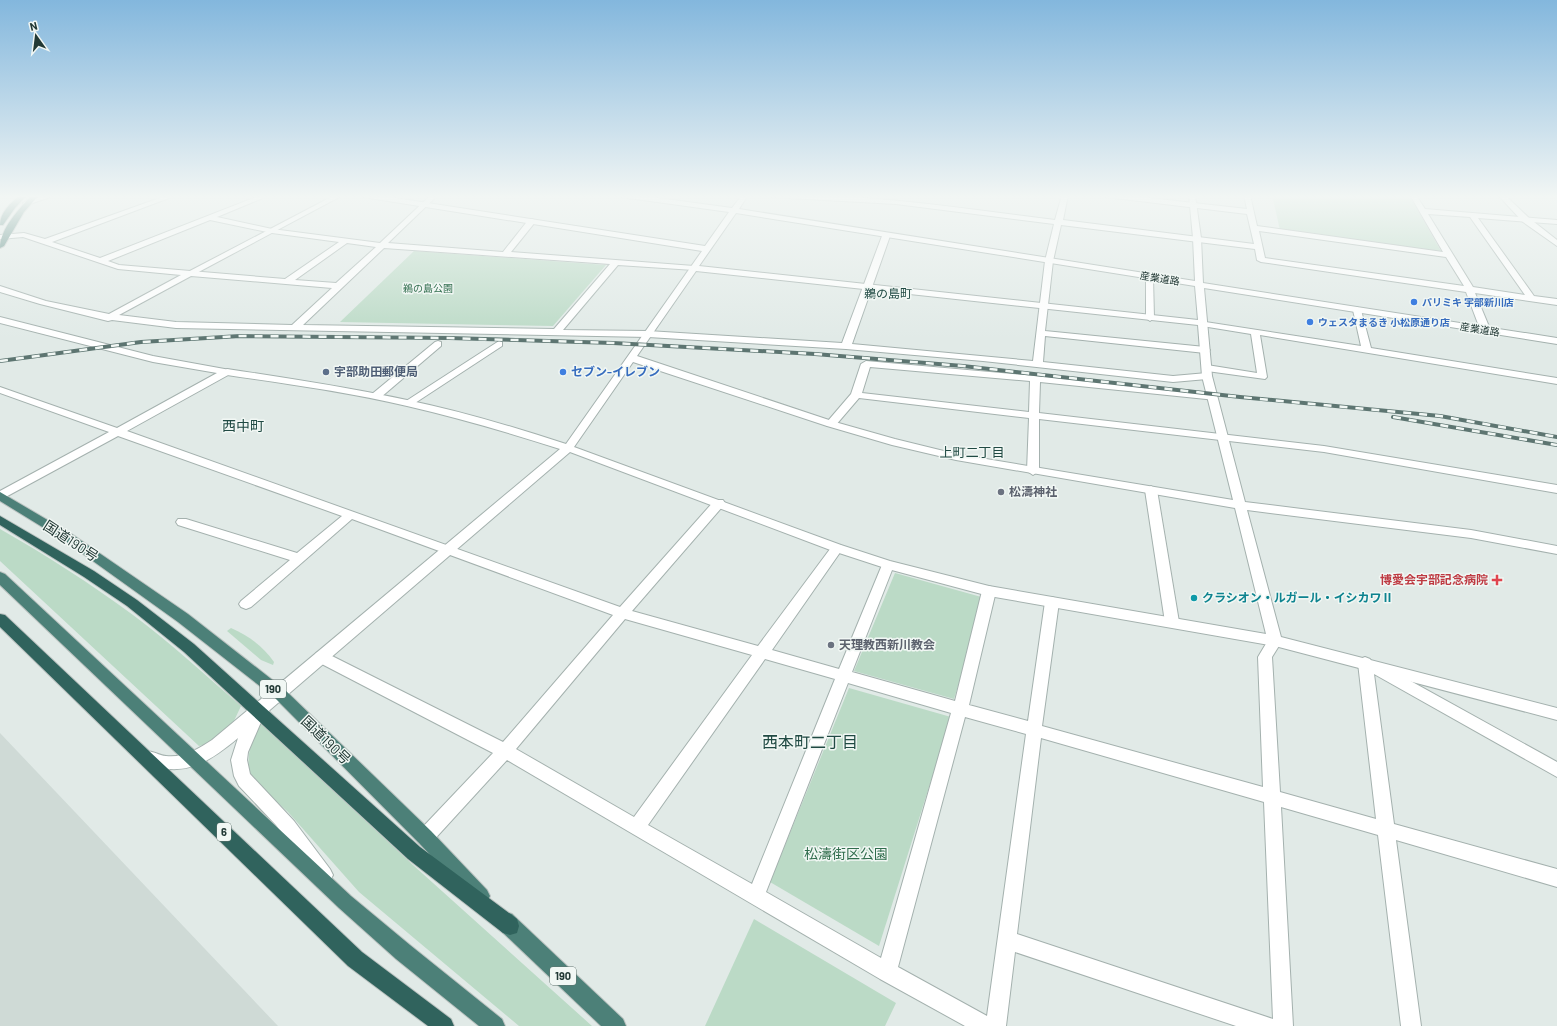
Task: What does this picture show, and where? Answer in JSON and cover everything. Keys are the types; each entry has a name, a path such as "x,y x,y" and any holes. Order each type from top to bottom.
{"highway":[{"name":"国道190号","path":"0,496 69,538 183,618 279,693 425,837 510,926 616,1026"},
{"path":"0,520 82,570 132,603 189,648 259,710 414,853 510,926"},
{"path":"0,577 345,902 409,957 495,1026"},
{"name":"6","path":"6,624 355,959 444,1026"}],"street":[{"path":"48,243 118,268 338,286"},
{"path":"100,261 147,243"},
{"path":"108,318 249,243"},
{"path":"288,281 342,243"},
{"path":"362,243 694,268 1202,324 1557,381"},
{"path":"294,328 383,243"},
{"path":"504,254 513,243"},
{"path":"669,243 707,249"},
{"path":"146,757 165,764 183,763 218,745 568,448 712,243"},
{"path":"846,346 866,287 883,243"},
{"name":"産業道路","path":"931,243 1557,341"},
{"path":"1038,362 1043,306 1053,243"},
{"path":"1197,243 1202,324 1207,372 1212,398 1275,641 1264,657 1273,797 1282,1026"},
{"path":"1230,243 1258,247"},
{"path":"1257,243 1261,260 1557,302"},
{"path":"1364,243 1447,254"},
{"path":"1441,243 1470,290 1485,329"},
{"path":"1492,243 1532,299"},
{"path":"558,331 616,262"},
{"path":"1149,277 1150,318"},
{"path":"0,289 52,305 108,318 176,325 558,331 648,334 846,346 1038,362 1173,379 1207,372 1262,377 1255,332"},
{"path":"1357,310 1368,350"},
{"path":"0,320 153,359 376,396 524,434 568,448 837,548 888,565 989,591 1275,641 1365,663 1557,714"},
{"path":"1041,333 1205,350"},
{"path":"376,396 438,344"},
{"path":"408,403 499,344"},
{"path":"632,358 831,424 892,442 956,458 1240,505 1471,534 1557,550"},
{"path":"831,424 856,395 866,364 1035,379 1212,398"},
{"path":"0,496 227,372"},
{"path":"1033,471 1035,379"},
{"path":"0,390 119,431 622,613 1273,797 1386,831 1557,878"},
{"path":"856,395 1324,449 1557,489"},
{"path":"1151,490 1172,622"},
{"path":"425,837 505,751 622,613 719,503"},
{"path":"246,604 350,514"},
{"path":"182,522 299,558"},
{"path":"636,827 837,548"},
{"path":"756,896 842,676 888,565"},
{"path":"887,972 960,709 989,591"},
{"path":"996,1026 1028,785 1033,729 1052,602"},
{"path":"320,657 505,751 887,972 985,1026"},
{"path":"1365,663 1557,770"},
{"path":"1365,663 1411,1026"},
{"path":"259,710 240,754 242,776 248,785 275,812 345,902"},
{"path":"1007,940 1266,1026"}],"shaded area":[{"path":"0,733 278,1026 0,1026"}],"green space":[{"path":"1379,243 1436,243 1441,251"},
{"name":"鵜の島公園","path":"414,251 606,265 553,326 340,322"},
{"path":"0,529 85,581 133,615 174,648 241,706 233,723 207,744 199,746 0,561"},
{"path":"895,573 985,598 954,699 854,671"},
{"path":"231,628 244,634 260,646 270,656 274,662 273,665 261,660 227,631"},
{"name":"松濤街区公園","path":"849,688 951,717 879,946 770,882"},
{"path":"260,722 413,865 592,1026 519,1026 359,892 288,812 254,781 248,769 249,754 252,739"},
{"path":"754,919 896,1003 885,1026 705,1026"}],"railway":[{"path":"0,361 141,342 240,336 449,338 613,343 815,354 963,366 1240,397 1440,416 1557,437"},
{"path":"1393,417 1557,445"}],"place":[{"name":"パリミキ 宇部新川店","path":"1414,302"},
{"name":"ウェスタまるき 小松原通り店","path":"1310,322"},
{"name":"宇部助田郵便局","path":"326,372"},
{"name":"セブン-イレブン","path":"563,372"},
{"name":"松濤神社","path":"1001,492"},
{"name":"博愛会宇部記念病院","path":"1497,580"},
{"name":"クラシオン・ルガール・イシカワⅡ","path":"1194,598"},
{"name":"天理教西新川教会","path":"831,645"}],"district":[{"name":"鵜の島町","path":"888,294"},
{"name":"西中町","path":"243,426"},
{"name":"上町二丁目","path":"972,452"},
{"name":"西本町二丁目","path":"810,742"}]}
